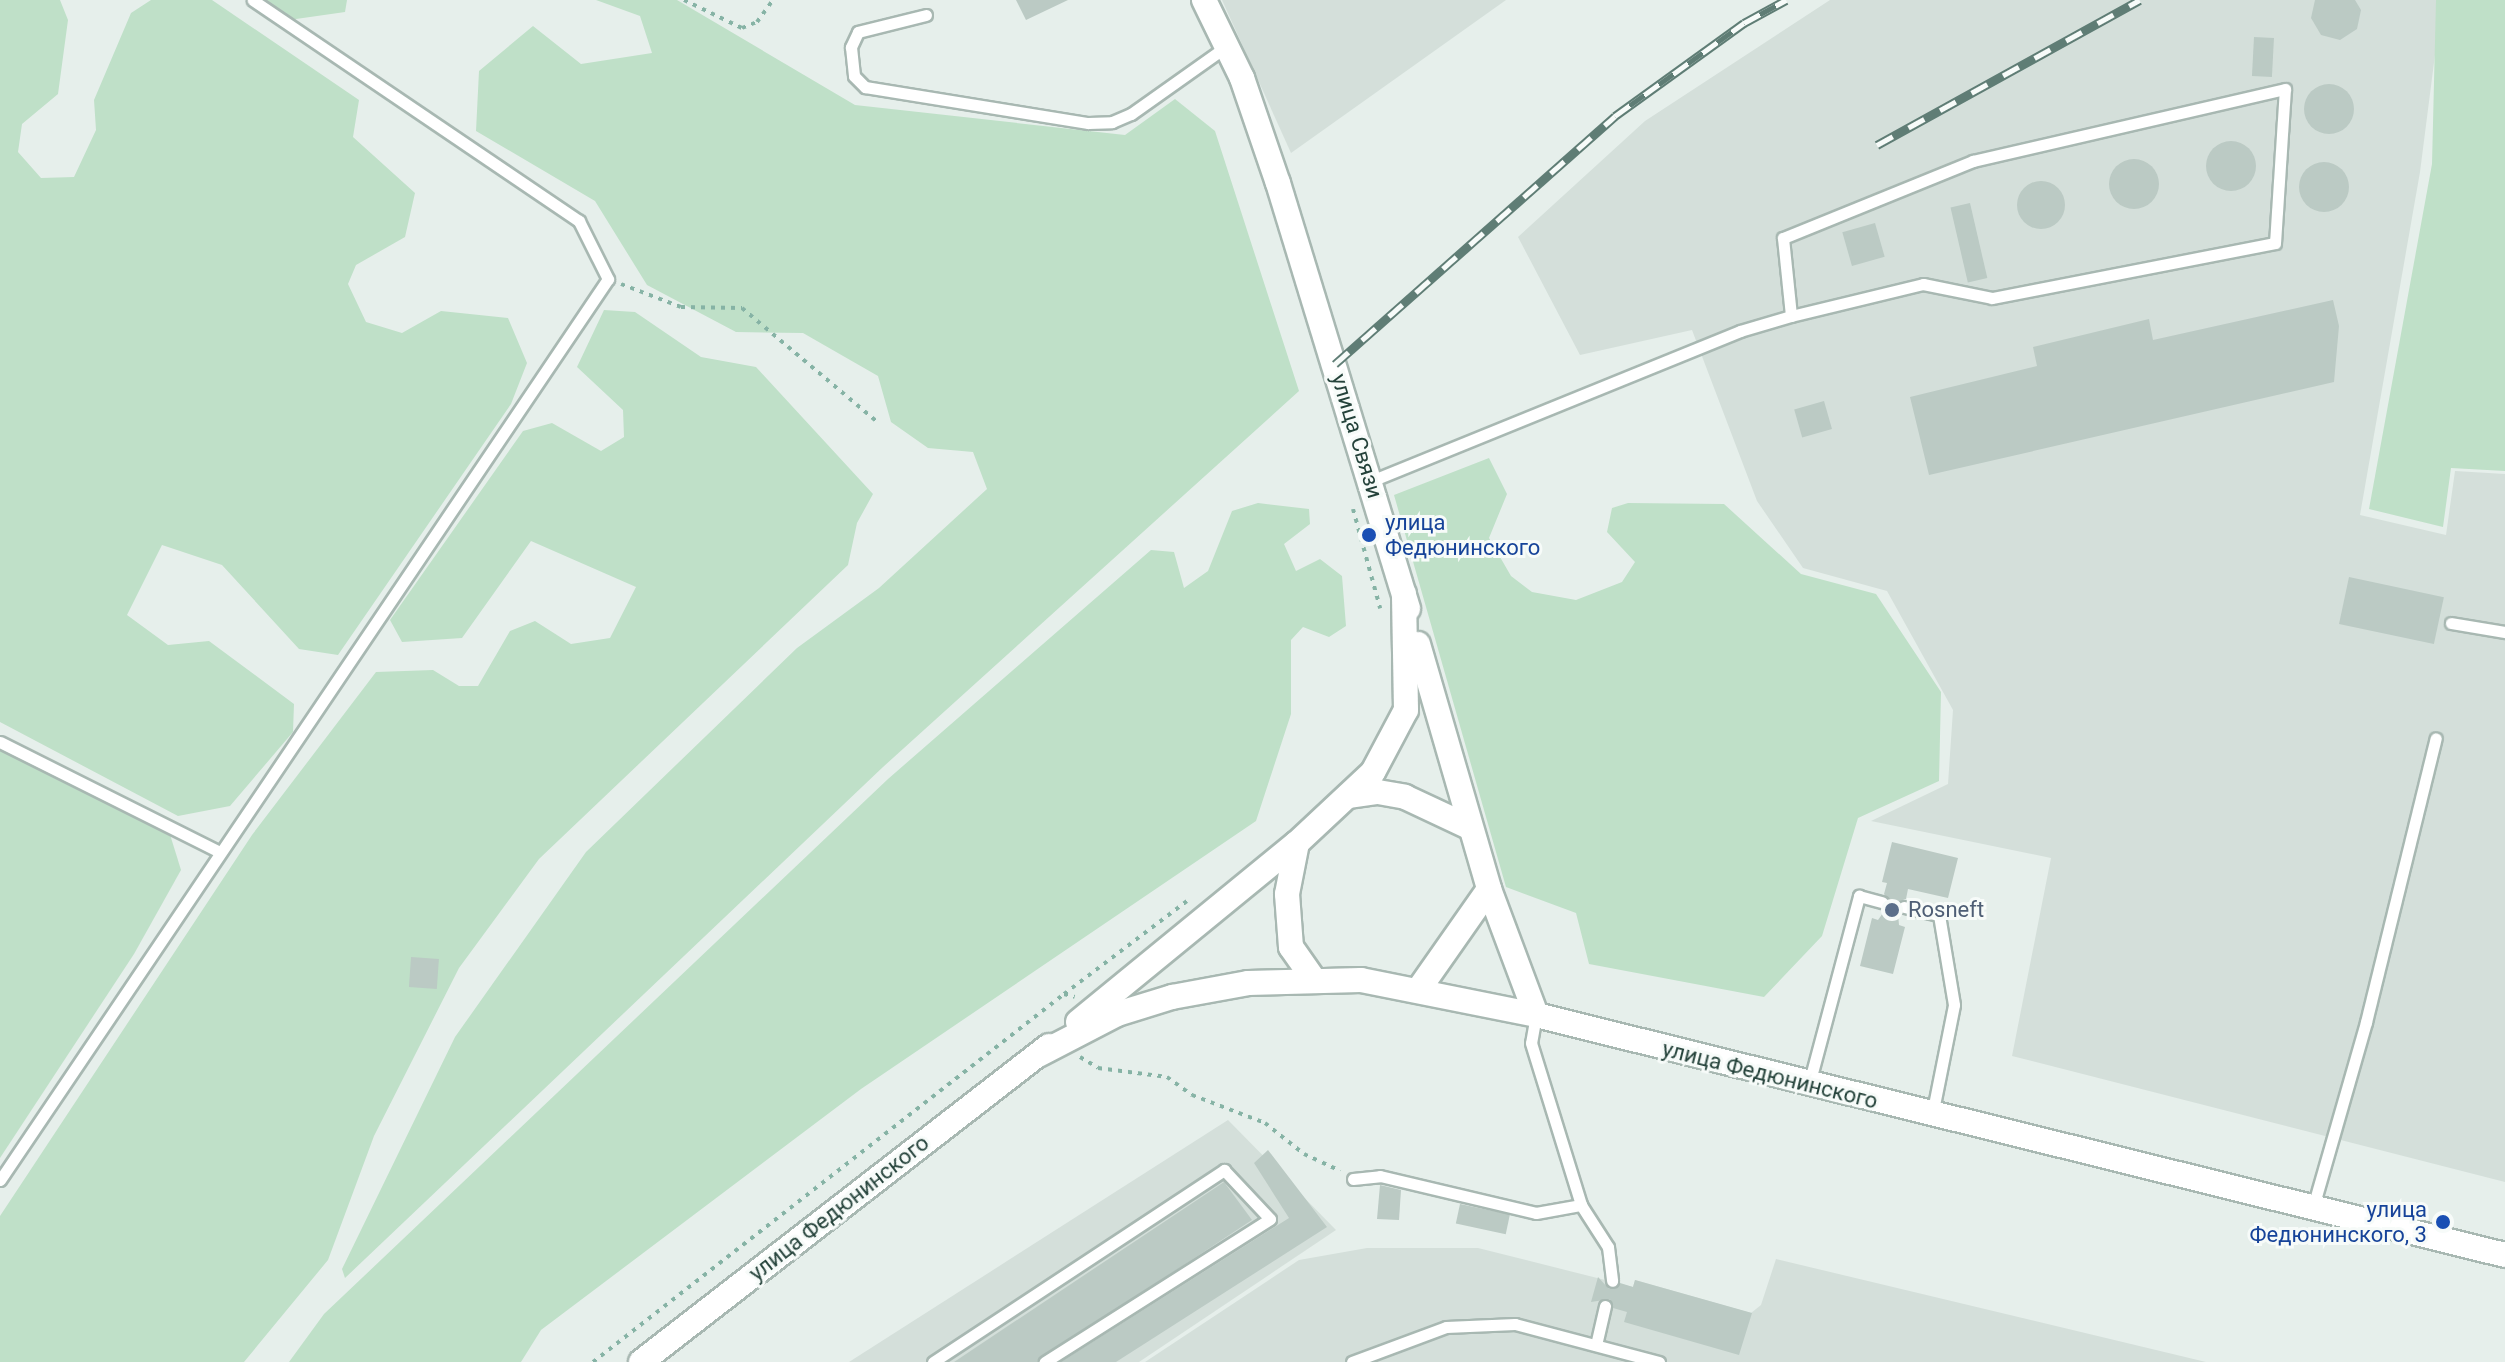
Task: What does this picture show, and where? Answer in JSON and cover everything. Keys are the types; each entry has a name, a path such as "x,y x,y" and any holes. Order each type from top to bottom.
{"main road":[{"name":"улица Связи","path":"1204,0 1227,46 1278,183 1371,481 1469,827 1536,1015"},
{"name":"улица Федюнинского","path":"641,1362 1038,1055 1297,843 1348,796 1390,747 1406,710 1404,594"},
{"path":"1348,796 1378,792 1405,797 1469,827"},
{"path":"1297,843 1287,894 1291,947 1313,979"},
{"path":"1419,989 1489,889"},
{"name":"улица Федюнинского","path":"1038,1055 1117,1014 1172,997 1313,979 1419,989 1536,1015 1808,1085 2505,1255"}],"lane":[{"path":"0,1180 608,279 579,221 253,0"},
{"path":"926,15 858,32 851,47 854,76 865,87 1088,123 1112,122 1131,114 1227,46"},
{"path":"1371,481 1740,331 1791,316 1923,284 1992,298 2275,243 2285,89 1973,161 1783,238 1791,316"},
{"path":"2451,623 2505,632"},
{"path":"2313,1208 2366,1022 2436,738"},
{"path":"0,742 220,852"},
{"path":"1808,1085 1859,896 1882,902"},
{"path":"1904,907 1939,915 1954,1005 1932,1115"},
{"path":"1536,1015 1531,1043 1581,1205 1608,1247 1612,1281"},
{"path":"933,1362 1224,1170 1270,1219 1045,1362"},
{"path":"1353,1179 1380,1176 1536,1213 1581,1205"},
{"path":"1596,1345 1605,1306"},
{"path":"1352,1362 1446,1327 1515,1324 1659,1362"}],"path":[{"path":"684,0 742,28 757,22 773,0"},
{"path":"608,279 681,307 742,308 876,421"},
{"path":"1379,606 1383,617"},
{"path":"593,1362 1064,994 1196,895"},
{"path":"1064,994 1101,1004"},
{"path":"1064,1041 1098,1068 1154,1073 1192,1095 1265,1123 1304,1154 1353,1179"}],"shaded area":[{"path":"1222,0 1506,0 1291,153"},
{"path":"1830,0 2442,0 2420,172 2360,515 2446,535 2455,471 2505,474 2505,1182 2012,1056 2051,858 1871,821 1948,784 1953,710 1887,591 1803,568 1757,501 1692,330 1580,355 1518,237 1645,121"},
{"path":"1228,1120 1336,1230 1139,1362 849,1362"},
{"path":"1367,1248 1478,1248 1633,1287 1635,1280 1751,1313 1761,1305 1776,1259 2206,1362 1145,1362 1299,1260"}],"green space":[{"path":"0,0 60,0 68,20 58,94 22,124 18,152 41,178 74,177 96,130 94,100 131,13 151,0 212,0 359,100 353,137 415,193 405,237 356,265 348,284 366,322 402,333 441,311 508,318 527,363 511,404 338,655 299,649 222,565 162,545 127,615 168,645 209,641 294,704 293,732 230,806 178,816 0,722"},
{"path":"261,0 347,0 345,12 289,20"},
{"path":"596,0 677,0 855,105 1125,135 1175,99 1215,131 1299,391 883,767 345,1278 342,1269 455,1037 586,852 797,648 879,588 987,489 973,452 928,448 891,422 878,376 803,333 736,332 647,285 595,201 476,131 479,71 533,26 581,64 652,53 640,16"},
{"path":"2436,0 2505,0 2505,471 2451,468 2443,527 2369,509 2432,164"},
{"path":"604,310 635,312 701,357 756,367 873,494 857,523 848,565 539,859 459,968 374,1136 328,1260 244,1362 0,1362 0,1216 252,835 376,672 433,670 459,686 478,686 510,631 535,621 571,644 610,638 636,587 531,541 462,638 402,642 390,620 523,431 552,423 601,451 624,437 623,410 577,367"},
{"path":"1489,458 1507,494 1489,538 1511,576 1532,592 1576,600 1622,582 1635,562 1607,532 1612,508 1628,503 1724,504 1801,574 1876,594 1941,692 1939,781 1858,818 1822,936 1764,997 1589,964 1576,913 1506,887 1394,495"},
{"path":"1258,503 1309,509 1310,524 1284,544 1296,571 1320,559 1342,576 1346,626 1329,637 1303,627 1291,640 1291,714 1256,821 861,1089 541,1330 521,1362 289,1362 324,1314 888,779 1151,550 1174,552 1184,588 1208,571 1232,511"},
{"path":"0,748 168,828 181,870 134,954 0,1158"}],"building":[{"path":"1016,0 1068,0 1026,20"},
{"path":"2315,0 2355,0 2361,10 2357,29 2340,40 2321,35 2311,18"},
{"path":"2254,37 2274,38 2272,77 2252,76"},
{"path":"2329,84 2346,92 2354,109 2346,126 2329,134 2312,126 2304,109 2312,92"},
{"path":"2231,141 2248,149 2256,166 2248,183 2231,191 2214,183 2206,166 2214,149"},
{"path":"2134,159 2151,167 2159,184 2151,201 2134,209 2117,201 2109,184 2117,167"},
{"path":"2324,162 2341,170 2349,187 2341,204 2324,212 2307,204 2299,187 2307,170"},
{"path":"2041,181 2050,182 2058,188 2064,196 2064,214 2058,222 2050,228 2041,229 2032,228 2024,222 2018,214 2017,205 2018,196 2024,188 2032,182"},
{"path":"1970,203 1987,278 1968,283 1951,207"},
{"path":"1875,223 1885,257 1852,266 1842,232"},
{"path":"2333,300 2339,326 2334,382 1929,475 1910,397 2037,366 2033,347 2149,319 2153,340"},
{"path":"1824,401 1832,429 1802,437 1794,410"},
{"path":"2349,577 2444,597 2434,644 2339,624"},
{"name":"Rosneft","path":"1892,842 1958,858 1948,898 1908,889 1906,899 1897,902 1899,925 1905,927 1893,974 1860,966 1872,918 1878,920 1890,903 1884,894 1887,883 1882,882"},
{"path":"411,957 439,959 437,989 409,987"},
{"path":"1268,1150 1327,1227 1116,1362 1061,1362 1289,1218 1254,1163"},
{"path":"1224,1182 1252,1220 1037,1362 954,1362"},
{"path":"1380,1185 1401,1190 1399,1220 1377,1219"},
{"path":"1460,1204 1510,1215 1506,1234 1456,1224"},
{"path":"1598,1277 1609,1289 1620,1283 1633,1287 1635,1280 1752,1313 1739,1355 1624,1322 1627,1312 1613,1308 1610,1299 1591,1302"}],"railway":[{"path":"1335,364 1615,116 1744,23 1786,0"},
{"path":"1877,145 2140,0"}],"place":[{"name":"улица Федюнинского","path":"1369,535"},
{"name":"Rosneft","path":"1892,910"},
{"name":"улица Федюнинского, 3","path":"2443,1222"}]}
